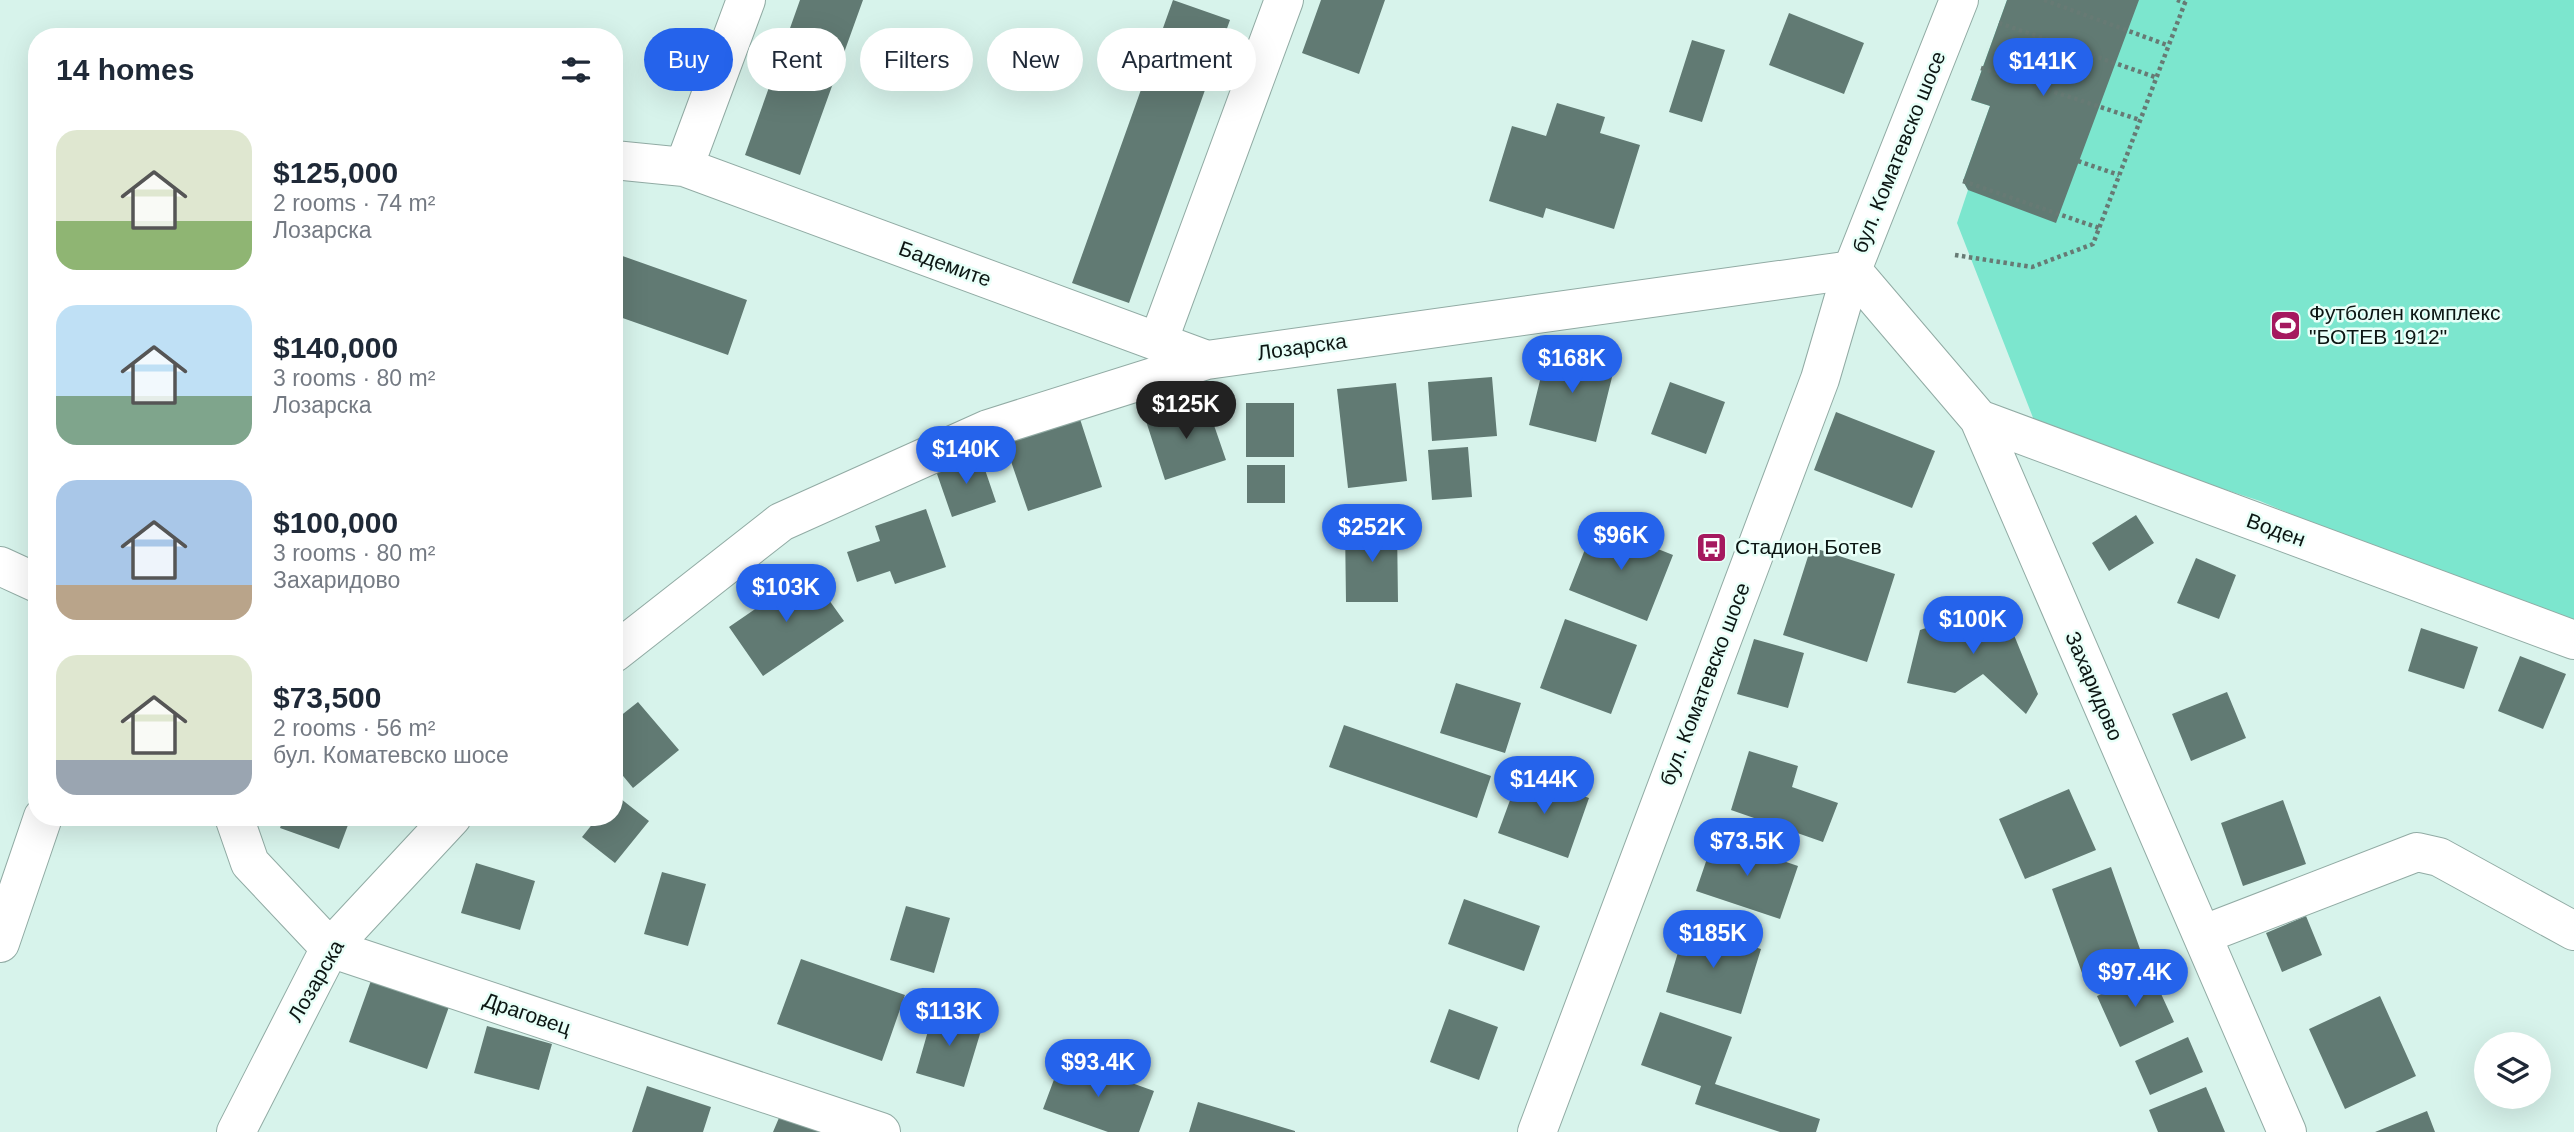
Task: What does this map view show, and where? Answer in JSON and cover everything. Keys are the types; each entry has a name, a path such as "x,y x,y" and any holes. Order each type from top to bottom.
{"street":[{"path":"684,167 746,0"},
{"path":"1158,342 1284,0"},
{"name":"бул. Коматевско шосе","path":"1537,1132 1820,379 1852,270 1959,0"},
{"name":"Бадемите","path":"623,161 684,167 1207,360"},
{"name":"Лозарска","path":"623,646 781,522 988,429 1207,360 1852,270"},
{"name":"Захаридово","path":"1852,270 1979,419 2287,1132"},
{"name":"Воден","path":"1979,419 2574,640"},
{"path":"0,566 28,579"},
{"path":"0,943 40,826"},
{"name":"Драговец","path":"237,826 250,863 330,948 875,1131"},
{"name":"Лозарска","path":"236,1132 330,948 444,826"},
{"path":"2202,935 2417,852 2439,857 2574,931"}],"path":[{"path":"2044,0 2167,44"},
{"path":"1955,255 2032,267 2093,244 2167,44 2186,1 2177,0"},
{"path":"1998,23 2155,77"},
{"path":"1981,68 2140,120"},
{"path":"2078,161 2119,175"},
{"path":"1963,181 2099,229"}],"green space":[{"name":"Футболен комплекс \"БОТЕВ 1912\"","path":"2007,0 2574,0 2574,634 2260,501 2037,428 1957,223 1968,190 1963,181 1990,106 1971,100"}],"building":[{"path":"800,0 863,0 846,47 846,28 790,28"},
{"path":"1173,0 1230,20 1227,28 1163,28"},
{"path":"1321,0 1385,0 1359,74 1302,53"},
{"path":"2007,0 2139,0 2056,223 1968,190 1963,181 1990,106 1971,100"},
{"path":"1789,13 1864,43 1844,94 1769,65"},
{"path":"1692,40 1725,50 1702,122 1669,112"},
{"path":"768,91 830,91 800,175 745,155"},
{"path":"1141,91 1205,91 1129,303 1072,283"},
{"path":"1557,103 1605,117 1600,133 1640,145 1614,229 1546,208 1543,218 1489,201 1512,126 1546,136"},
{"path":"623,256 747,300 728,355 623,318"},
{"path":"1548,348 1615,365 1596,442 1529,425"},
{"path":"1492,377 1497,436 1432,441 1428,382"},
{"path":"1670,382 1725,402 1706,454 1651,434"},
{"path":"1396,383 1407,481 1348,488 1337,389"},
{"path":"1206,402 1226,460 1165,480 1146,421"},
{"path":"1246,403 1294,403 1294,457 1246,457"},
{"path":"1836,412 1935,451 1912,508 1814,470"},
{"path":"1080,419 1102,487 1028,511 1005,444"},
{"path":"1468,447 1472,497 1432,500 1428,450"},
{"path":"980,455 996,502 952,517 936,471"},
{"path":"1247,465 1285,465 1285,503 1247,503"},
{"path":"926,509 946,567 895,584 890,571 857,582 847,552 880,541 875,526"},
{"path":"2136,515 2154,543 2109,571 2092,543"},
{"path":"1595,524 1673,555 1647,621 1569,590"},
{"path":"1345,526 1397,526 1398,602 1346,602"},
{"path":"1811,547 1895,574 1867,662 1783,635"},
{"path":"2196,558 2236,575 2219,619 2177,603"},
{"path":"809,572 844,621 763,676 729,627"},
{"path":"2001,603 2038,694 2026,714 1983,674 1955,693 1907,683 1920,630"},
{"path":"1565,619 1637,645 1611,714 1540,688"},
{"path":"2421,628 2478,647 2464,689 2408,671"},
{"path":"1754,639 1804,653 1788,708 1737,694"},
{"path":"2520,656 2566,674 2543,729 2498,711"},
{"path":"1456,683 1521,703 1505,753 1440,733"},
{"path":"2227,692 2246,738 2191,761 2172,714"},
{"path":"638,702 679,750 633,788 623,776 623,714"},
{"path":"1344,725 1491,776 1477,818 1329,767"},
{"path":"1749,751 1798,766 1792,787 1838,803 1823,842 1731,810"},
{"path":"1520,773 1589,798 1568,858 1498,833"},
{"path":"2069,789 2096,850 2025,879 1999,819"},
{"path":"2283,800 2306,864 2243,886 2221,823"},
{"path":"623,801 649,821 615,863 582,837 591,826 623,826"},
{"path":"281,826 348,826 339,849 280,828"},
{"path":"1714,838 1798,866 1780,919 1696,891"},
{"path":"476,863 535,881 520,930 461,913"},
{"path":"2111,867 2141,952 2082,973 2052,889"},
{"path":"662,872 706,884 688,946 644,934"},
{"path":"1464,899 1540,926 1524,971 1448,944"},
{"path":"906,906 950,918 934,973 890,960"},
{"path":"2306,916 2322,955 2282,972 2266,933"},
{"path":"1686,926 1761,949 1741,1014 1666,992"},
{"path":"801,959 905,995 882,1061 777,1024"},
{"path":"2151,972 2174,1022 2120,1047 2097,996"},
{"path":"373,975 451,1001 427,1069 349,1042"},
{"path":"2380,996 2416,1076 2345,1109 2309,1029"},
{"path":"1449,1009 1498,1027 1479,1080 1430,1062"},
{"path":"934,1010 983,1024 964,1087 916,1073"},
{"path":"1660,1012 1732,1037 1715,1084 1820,1119 1816,1132 1780,1132 1695,1104 1701,1086 1641,1065"},
{"path":"487,1026 552,1044 539,1090 474,1073"},
{"path":"2188,1037 2203,1072 2150,1095 2135,1061"},
{"path":"1062,1058 1154,1091 1139,1132 1108,1132 1043,1109"},
{"path":"647,1086 711,1107 703,1132 632,1132"},
{"path":"2206,1087 2225,1132 2158,1132 2149,1110"},
{"path":"1198,1102 1295,1131 1295,1132 1189,1132"},
{"path":"784,1106 848,1132 773,1132"},
{"path":"2427,1111 2435,1132 2375,1132"}],"place":[{"name":"Футболен комплекс \"БОТЕВ 1912\"","path":"2286,325"},
{"name":"Стадион Ботев","path":"1712,547"}]}
